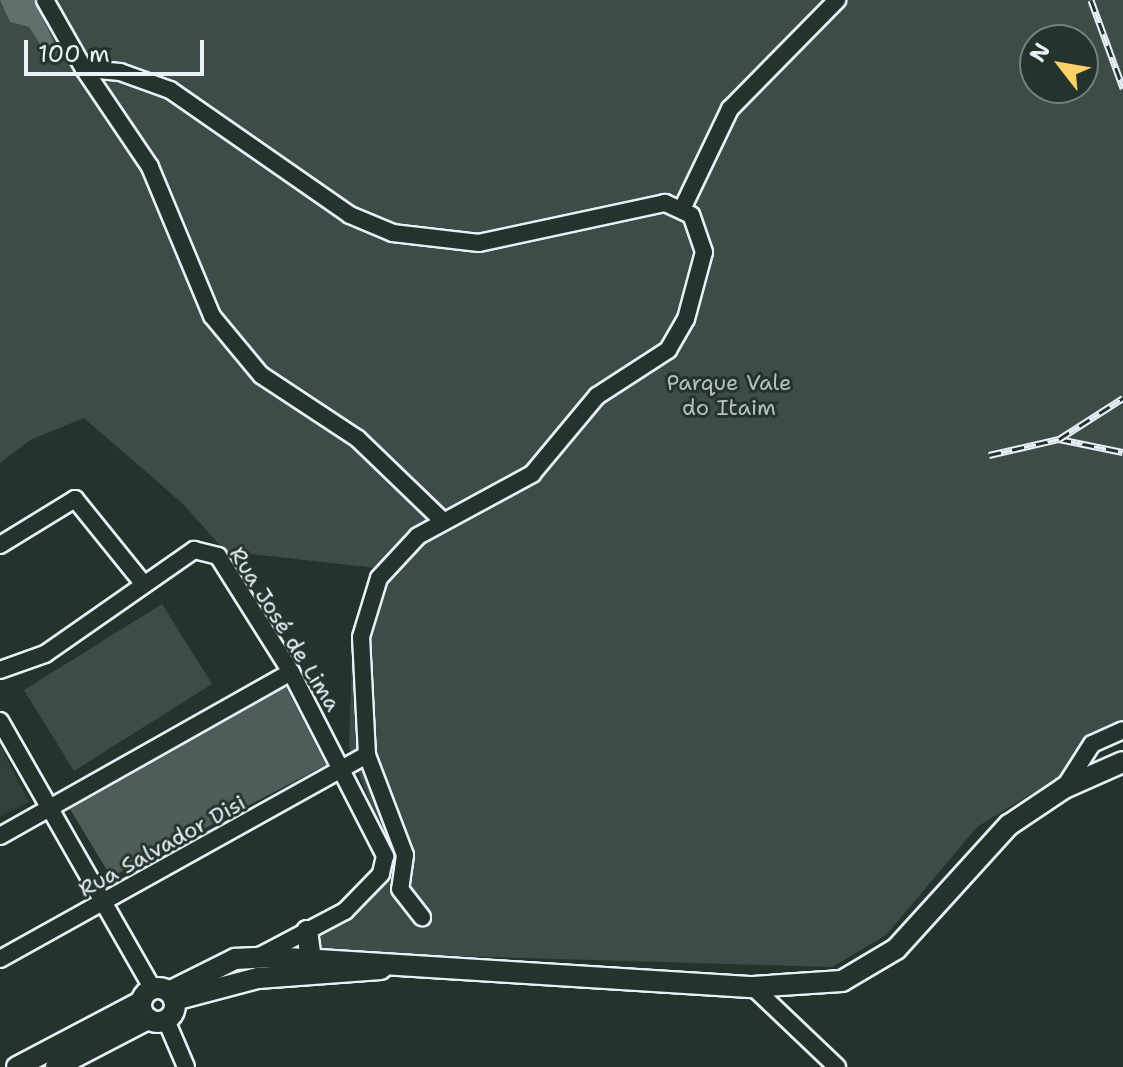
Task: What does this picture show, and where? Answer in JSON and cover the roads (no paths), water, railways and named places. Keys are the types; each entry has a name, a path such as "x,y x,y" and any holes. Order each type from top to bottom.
{"main road":[{"path":"56,1067 235,959 311,958 753,987 817,984 864,973 896,949 991,841 1064,788 1123,762"},
{"path":"307,931 311,958"},
{"path":"246,980 256,958"},
{"path":"17,1067 158,1003 246,980 437,965"}],"street":[{"path":"45,0 84,69 150,167 212,316 261,375 358,439 443,521"},
{"path":"683,207 730,109 837,0"},
{"path":"84,69 120,72 170,90 350,215 393,233 479,243 647,205 683,207 701,230 704,252 686,319 668,350 597,396 532,474 443,521 398,552 372,594 361,637 367,755 405,855 400,889 422,917"},
{"path":"0,545 75,499 142,582"},
{"name":"Rua José de Lima","path":"0,670 45,654 142,582 194,550 218,556 291,672 384,848 385,864 345,911 307,931"},
{"path":"0,836 291,672"},
{"path":"0,721 158,1003 186,1067"},
{"path":"1064,788 1092,744 1123,730"},
{"name":"Rua Salvador Disi","path":"0,959 345,770 367,755"},
{"path":"256,958 307,931"},
{"path":"753,987 837,1067"}],"railway":[{"path":"1091,0 1123,88"},
{"path":"989,455 1059,439 1123,398"},
{"path":"1059,439 1123,452"}],"park label":[{"name":"Parque Vale do Itaim","path":"729,394"}]}
